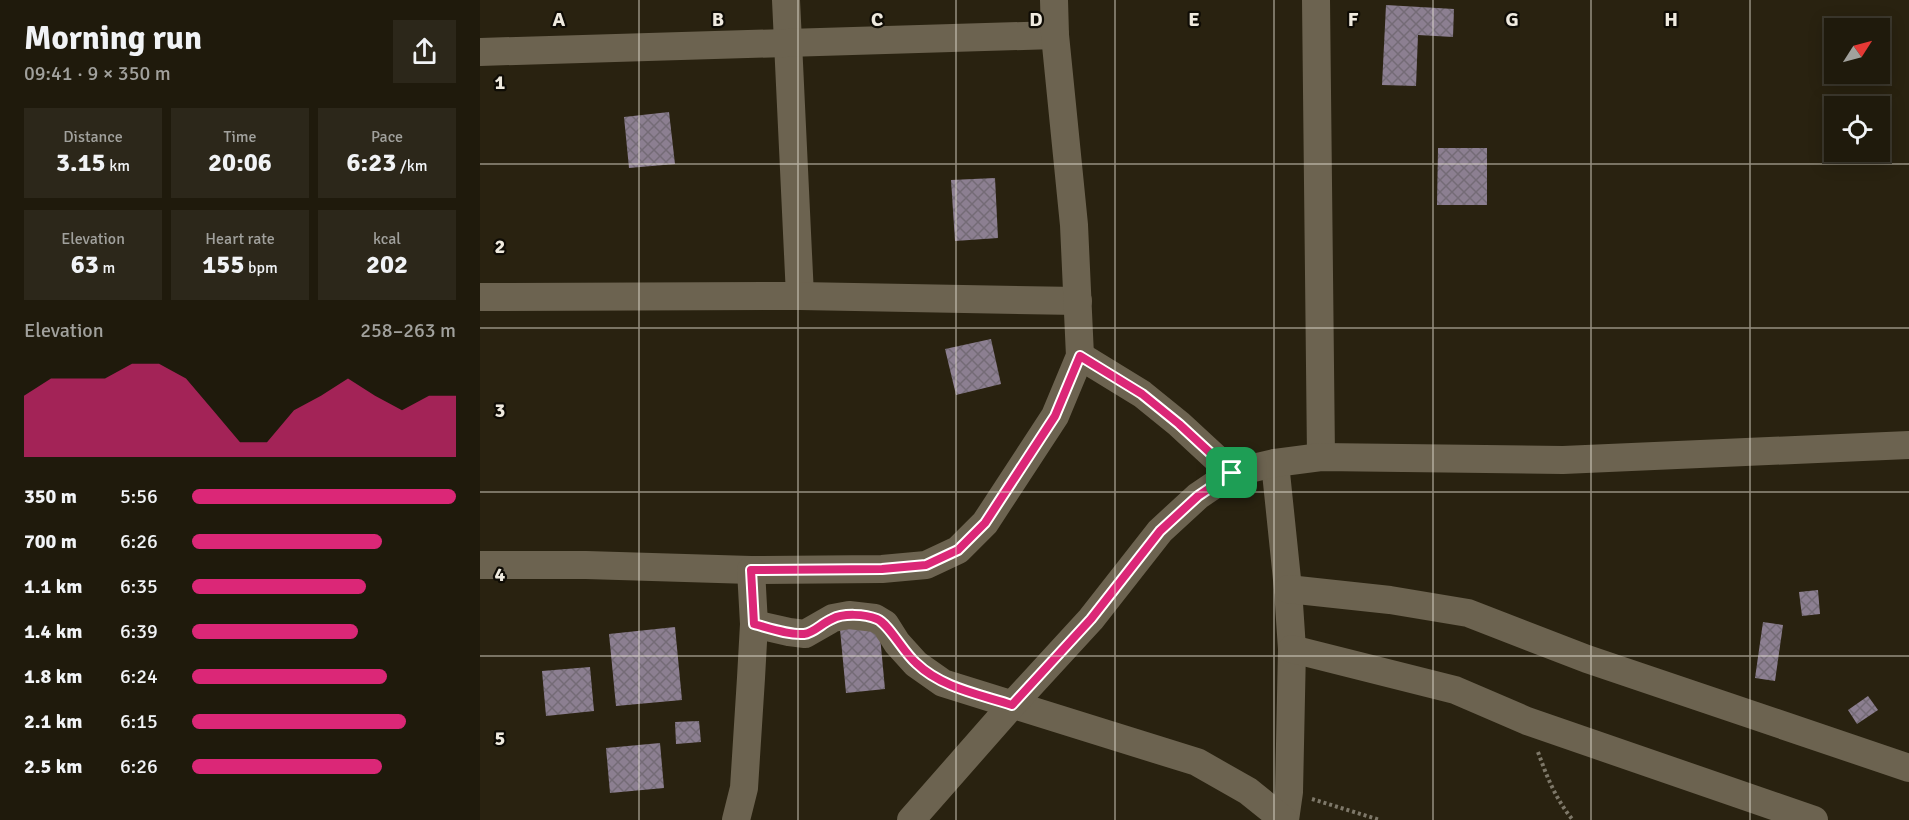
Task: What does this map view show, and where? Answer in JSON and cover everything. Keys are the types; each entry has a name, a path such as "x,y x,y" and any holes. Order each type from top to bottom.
{"street":[{"path":"786,0 800,296"},
{"path":"480,565 586,565 751,570 882,569 926,565 958,550 985,523 1055,416 1080,356 1074,225 1055,35 1054,0"},
{"path":"1316,0 1321,457"},
{"path":"480,51 1055,35"},
{"path":"480,297 800,296 1078,301"},
{"path":"1080,356 1142,394 1179,424 1232,473"},
{"path":"911,820 1091,619 1160,531 1198,496 1232,473 1275,463 1321,457 1563,460 1909,445"},
{"path":"754,624 805,634 833,618 849,615 875,618 885,624 897,643 916,664 943,683 1197,762 1248,791 1284,820 1289,792 1292,648 1275,463"},
{"path":"736,820 744,788 754,624 751,570"},
{"path":"1288,589 1390,600 1468,613 1587,659 1909,768"},
{"path":"1292,648 1455,690 1527,721 1814,820"}],"path":[{"path":"1527,721 1551,785 1562,807 1573,820"},
{"path":"1289,792 1380,820"}],"building":[{"path":"1386,5 1454,9 1453,37 1418,35 1416,86 1382,85"},
{"path":"669,112 675,164 629,168 624,117"},
{"path":"1438,148 1487,148 1487,205 1437,205"},
{"path":"995,178 998,238 955,241 951,180"},
{"path":"991,339 1001,384 956,395 945,349"},
{"path":"1818,590 1820,614 1802,616 1799,592"},
{"path":"878,615 885,689 846,693 839,619"},
{"path":"1763,622 1783,625 1775,681 1755,678"},
{"path":"675,627 682,700 616,706 609,634"},
{"path":"590,667 594,711 546,716 542,671"},
{"path":"1868,696 1878,710 1857,724 1848,710"},
{"path":"699,721 701,742 676,744 675,722"},
{"path":"660,743 664,788 610,793 606,748"}],"route":[{"path":"1080,356 1142,394 1179,424 1232,473 1198,496 1160,531 1091,619 1012,705 943,683 916,664 897,643 885,624 875,618 849,615 833,618 805,634 754,624 751,570 882,569 926,565 958,550 985,523 1055,416 1080,356"}]}
